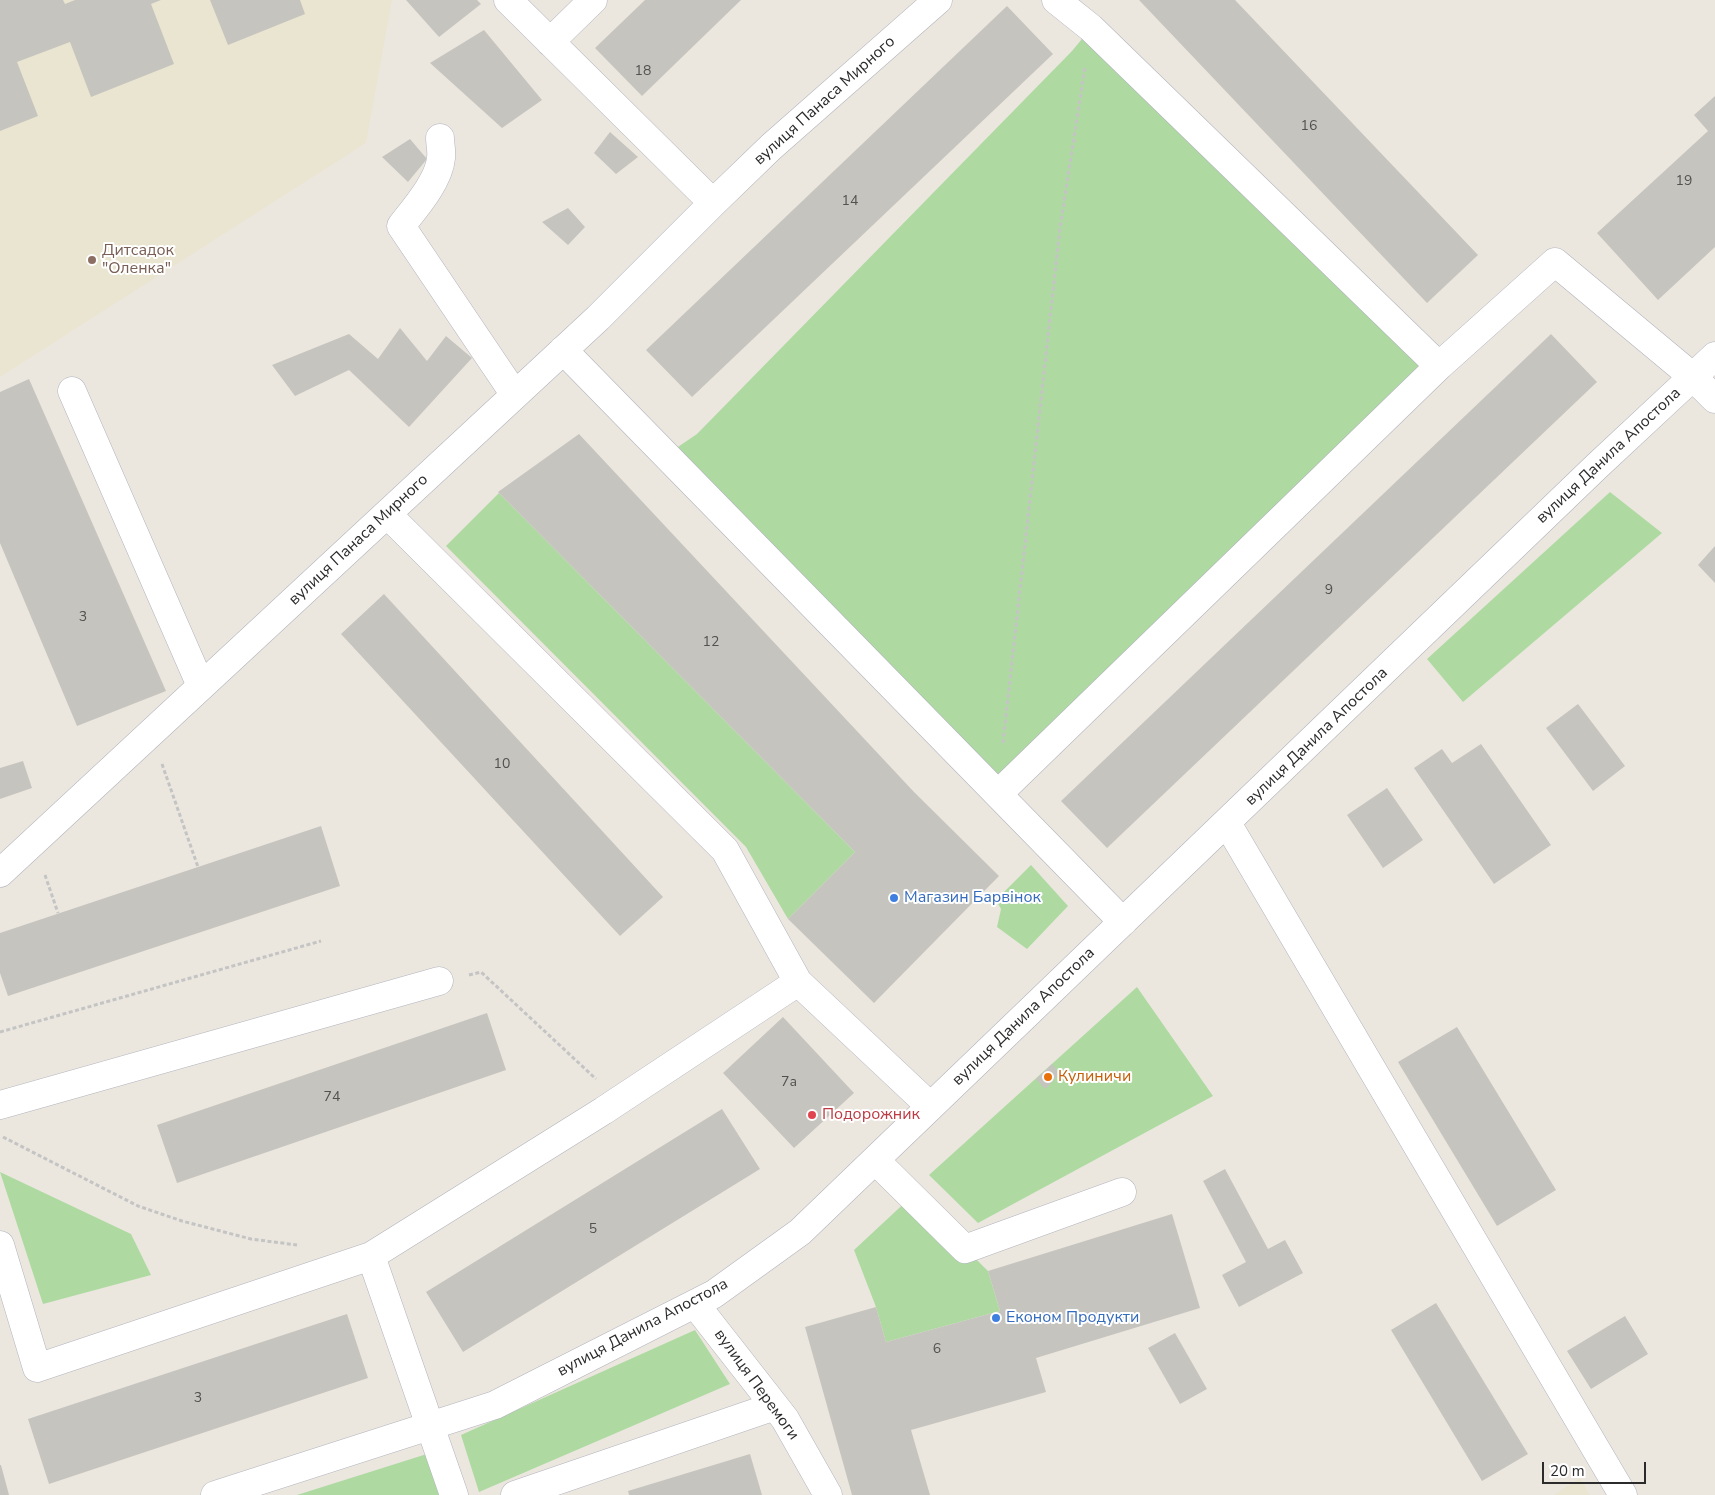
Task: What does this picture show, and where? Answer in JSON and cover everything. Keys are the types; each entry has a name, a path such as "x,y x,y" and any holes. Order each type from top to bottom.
{"street":[{"path":"508,0 713,203"},
{"path":"550,42 593,0"},
{"name":"вулиця Панаса Мирного","path":"0,873 605,311 771,148 938,0"},
{"path":"1056,0 1091,28 1440,366"},
{"path":"440,138 442,157 438,169 427,191 401,226 515,395"},
{"path":"998,794 1440,366 1555,262 1693,377 1715,399"},
{"path":"563,350 1124,922"},
{"name":"вулиця Данила Апостола","path":"215,1495 494,1405 714,1294 800,1232 1597,466 1715,356"},
{"path":"72,391 201,686"},
{"path":"387,514 725,850 798,982 930,1106"},
{"path":"1227,822 1623,1495"},
{"path":"0,1104 439,981"},
{"path":"0,1245 37,1368 371,1256 619,1100 798,982"},
{"path":"876,1160 965,1249 1122,1192"},
{"path":"371,1256 454,1495"},
{"name":"вулиця Перемоги","path":"695,1304 785,1419 828,1495"},
{"path":"515,1495 775,1406"}],"path":[{"path":"1003,744 1060,228 1091,28"},
{"path":"152,733 198,866"},
{"path":"34,842 58,913"},
{"path":"0,1032 321,941"},
{"path":"439,981 481,972 619,1100"},
{"path":"0,1135 138,1206 182,1221 251,1239 306,1246"}],"shaded area":[{"name":"Дитсадок \"Оленка\"","path":"0,0 392,0 366,143 0,377"},
{"path":"1580,1478 1590,1495 1554,1495"}],"green space":[{"path":"1091,28 1439,366 998,794 666,455 697,434 1072,51"},
{"path":"1610,492 1662,533 1463,702 1427,659"},
{"path":"499,493 855,852 788,919 746,847 446,546"},
{"path":"1031,865 1068,906 1027,949 997,927 1001,909 996,900"},
{"path":"1137,987 1213,1096 978,1223 929,1175"},
{"path":"0,1172 131,1234 151,1275 43,1304"},
{"path":"912,1196 988,1271 1000,1311 886,1342 876,1307 854,1250"},
{"path":"695,1330 730,1384 479,1492 461,1435"},
{"path":"430,1453 443,1495 297,1495"}],"building":[{"path":"0,0 63,0 65,4 75,0 161,0 151,4 174,64 91,97 70,42 17,62 38,116 0,131"},
{"path":"210,0 300,0 305,14 228,45"},
{"path":"406,0 477,0 481,4 439,37"},
{"path":"645,0 741,0 642,96 595,48"},
{"path":"1139,0 1235,0 1478,255 1427,303"},
{"path":"1007,6 1053,54 692,397 646,350"},
{"path":"484,30 542,100 502,128 430,63"},
{"path":"1715,96 1715,247 1658,300 1597,233 1708,131 1694,115"},
{"path":"610,132 638,157 616,174 594,153"},
{"path":"410,139 427,159 408,182 382,157"},
{"path":"568,208 585,227 568,245 542,222"},
{"path":"400,328 427,361 446,336 472,358 409,427 349,370 295,396 272,365 349,334 378,359"},
{"path":"1551,334 1597,382 1107,848 1061,801"},
{"path":"29,379 166,691 77,726 0,543 0,392"},
{"path":"579,434 914,792 999,876 874,1003 788,919 855,852 498,492"},
{"path":"1715,546 1715,583 1698,565"},
{"path":"384,594 663,897 620,936 341,634"},
{"path":"1578,704 1625,766 1593,791 1546,728"},
{"path":"1481,744 1551,845 1494,884 1414,768 1442,749 1452,763"},
{"path":"23,761 32,788 0,799 0,768"},
{"path":"1387,788 1423,840 1383,868 1347,815"},
{"path":"321,826 340,886 8,996 0,973 0,933"},
{"path":"487,1013 506,1070 177,1183 157,1125"},
{"path":"783,1017 854,1093 794,1148 723,1073"},
{"path":"1457,1027 1556,1190 1497,1226 1398,1062"},
{"name":"Кулиничи","path":"1052,1064 1060,1074 1045,1089 1036,1079"},
{"path":"722,1109 760,1169 463,1352 426,1292"},
{"path":"1225,1169 1268,1249 1285,1240 1303,1273 1239,1307 1222,1275 1246,1262 1203,1181"},
{"path":"1172,1214 1200,1308 1036,1358 1046,1392 911,1430 930,1495 852,1495 805,1327 876,1307 886,1342 1000,1311 988,1271"},
{"path":"1436,1303 1528,1454 1482,1481 1391,1330"},
{"path":"347,1314 368,1378 49,1484 28,1419"},
{"path":"1625,1316 1648,1354 1591,1389 1567,1351"},
{"path":"1175,1333 1207,1389 1180,1404 1148,1348"},
{"path":"750,1454 762,1495 629,1495 628,1491"},
{"path":"1,1465 9,1495 0,1495"}],"place":[{"name":"Дитсадок \"Оленка\"","path":"92,260"},
{"name":"Магазин Барвінок","path":"894,898"},
{"name":"Кулиничи","path":"1048,1077"},
{"name":"Подорожник","path":"812,1115"},
{"name":"Економ Продукти","path":"996,1318"}]}
